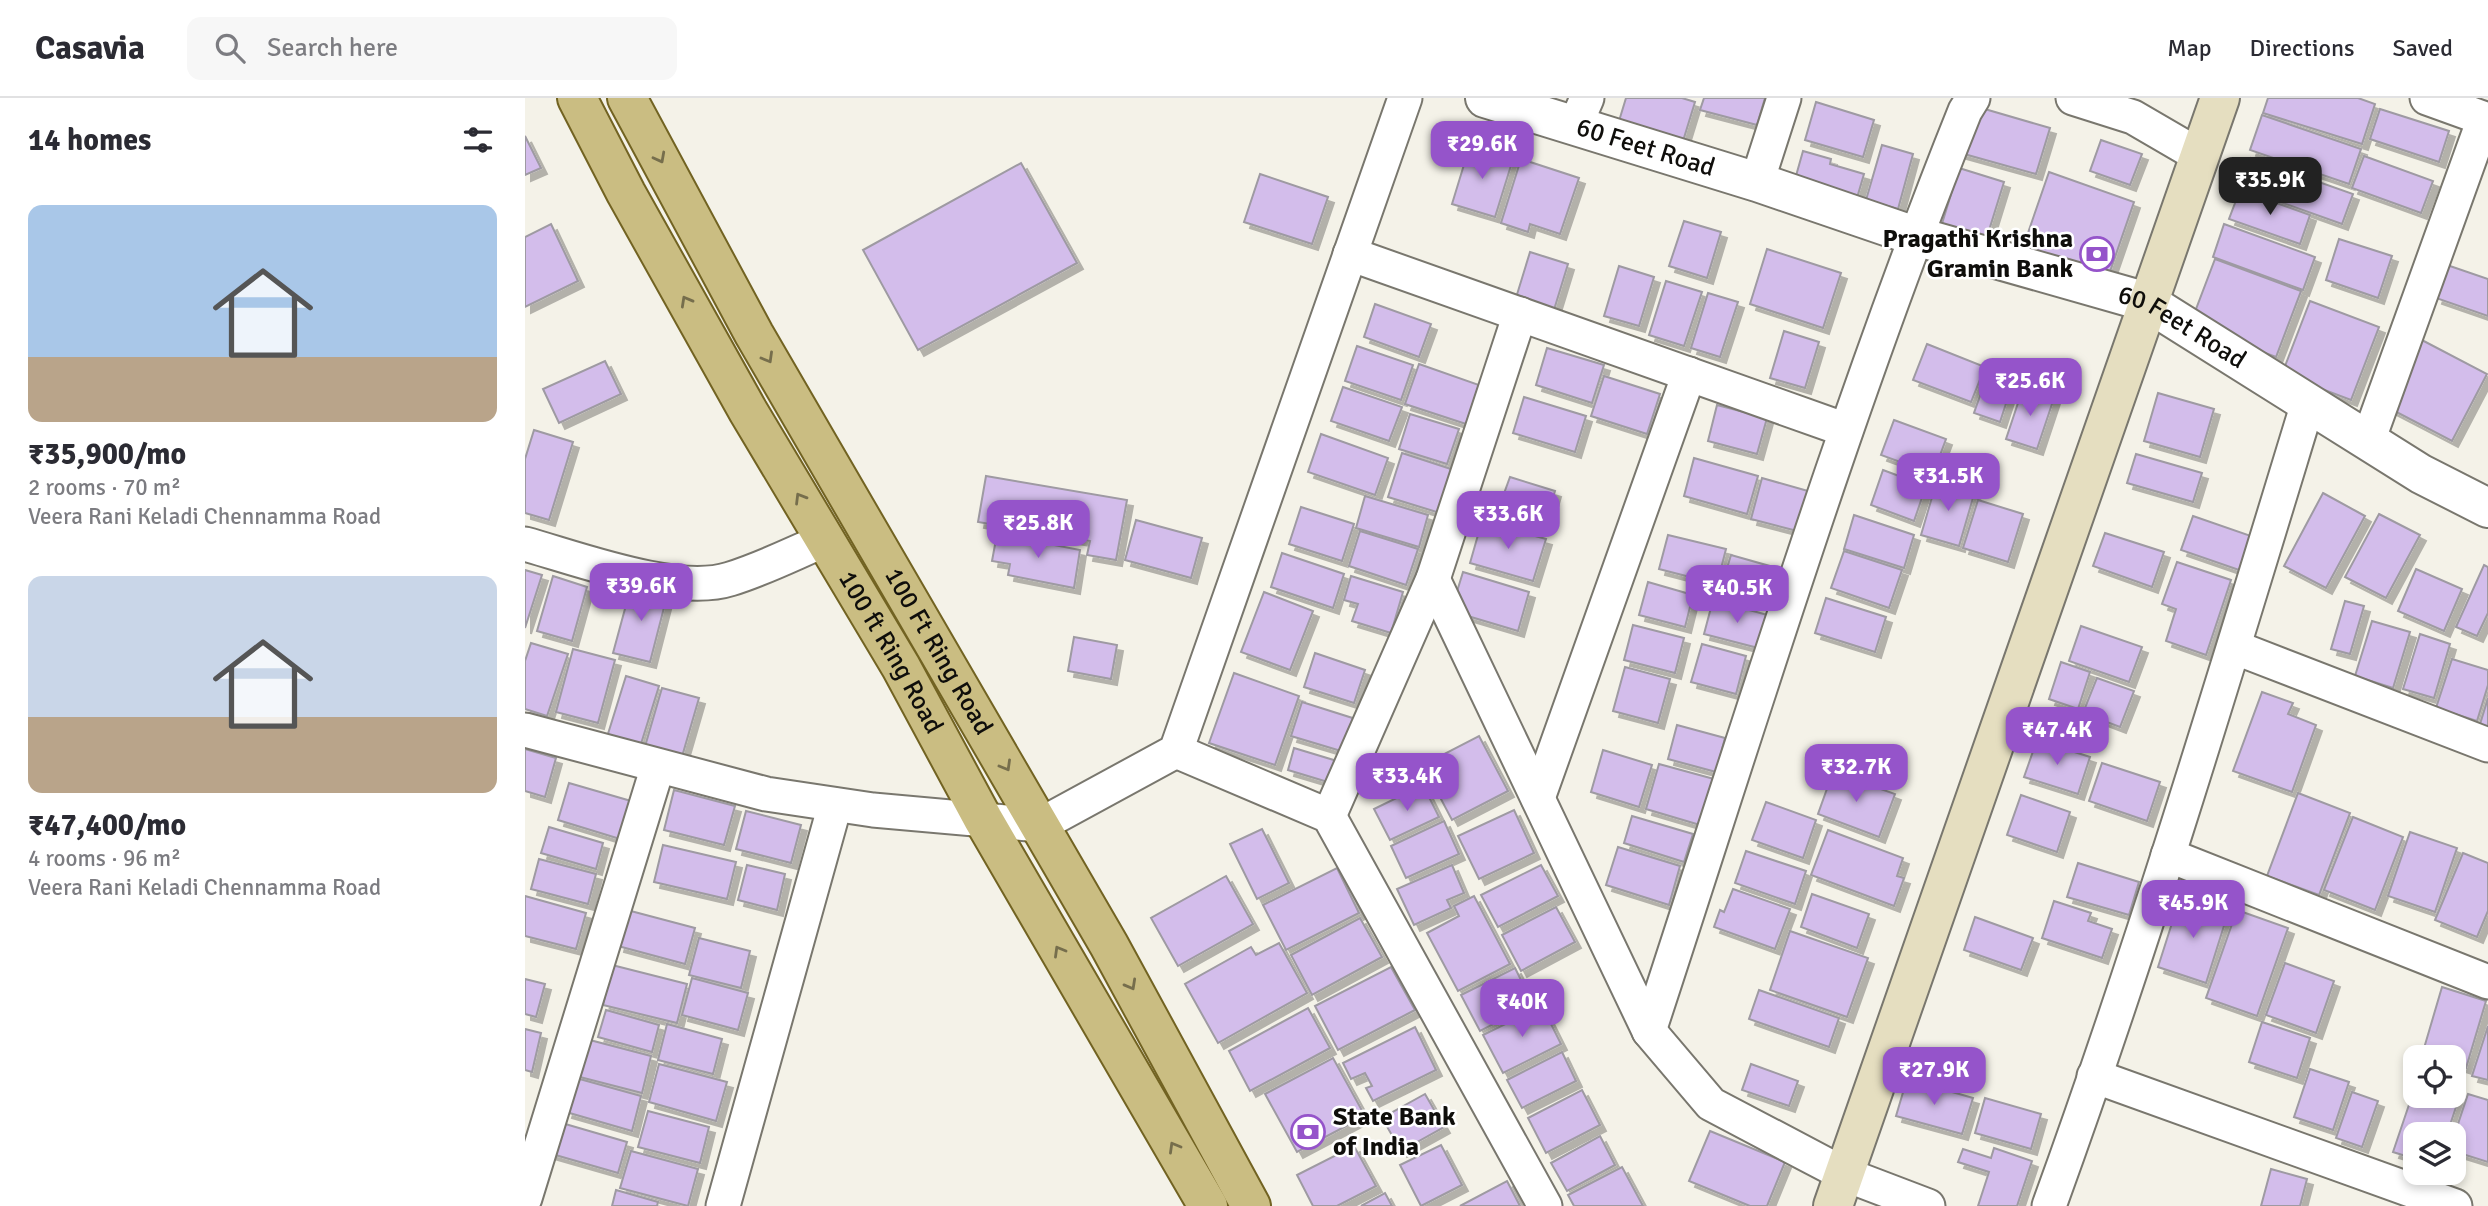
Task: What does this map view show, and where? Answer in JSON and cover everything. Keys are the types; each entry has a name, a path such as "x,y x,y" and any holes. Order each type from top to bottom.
{"main road":[{"name":"100 ft Ring Road","path":"577,98 626,193 748,411 901,667 983,819 1208,1206"},
{"name":"100 Ft Ring Road","path":"627,98 754,334 1109,945 1251,1206"},
{"path":"1838,1190 2220,98"}],"street":[{"path":"525,730 766,794 835,805 1040,825 1176,751 1405,98"},
{"name":"60 Feet Road","path":"1486,98 1581,112 1757,182 1915,236 2147,302 2421,474 2488,508"},
{"path":"1757,182 1784,98"},
{"path":"1650,1031 1846,430 1915,236 1965,111 1973,98"},
{"path":"2073,98 2133,117 2200,156"},
{"path":"2368,441 2486,120 2427,98"},
{"path":"1350,254 1846,430"},
{"path":"1329,816 1433,579 1520,314"},
{"path":"1538,798 1689,374"},
{"path":"2049,1206 2168,855 2308,403"},
{"path":"525,544 660,581 692,584 728,580 825,540"},
{"path":"1433,579 1650,1031 1711,1104 1838,1190 1929,1206"},
{"path":"2234,647 2488,745"},
{"path":"1176,751 1329,816 1545,1206"},
{"path":"525,1197 658,765"},
{"path":"723,1206 835,805"},
{"path":"2168,855 2488,982"},
{"path":"2094,1076 2455,1206"}],"building":[{"path":"1626,98 1682,98 1695,102 1683,141 1619,121"},
{"path":"1704,98 1765,98 1757,125 1700,110"},
{"path":"2268,98 2358,98 2375,104 2362,144 2263,113"},
{"path":"1816,102 1874,120 1863,157 1805,140"},
{"path":"1971,105 2050,128 2036,174 1957,152"},
{"path":"2380,109 2449,131 2439,162 2370,139"},
{"path":"2262,115 2361,149 2349,184 2250,150"},
{"path":"525,136 541,168 525,175"},
{"path":"2101,140 2142,154 2130,185 2090,171"},
{"path":"1470,145 1513,159 1495,217 1452,204"},
{"path":"1882,145 1913,154 1898,209 1866,200"},
{"path":"1803,151 1831,159 1830,164 1864,174 1854,208 1792,190"},
{"path":"2364,156 2433,181 2421,213 2352,188"},
{"path":"2251,158 2353,194 2342,224 2241,188"},
{"path":"1521,159 1579,178 1560,234 1530,224 1528,232 1501,223"},
{"path":"1021,163 1077,263 918,350 863,250"},
{"path":"1959,168 2004,182 1986,240 1941,227"},
{"path":"2049,172 2134,202 2105,286 2020,256"},
{"path":"1260,174 1328,197 1312,244 1244,222"},
{"path":"2240,190 2310,215 2300,244 2229,219"},
{"path":"1684,221 1721,232 1707,278 1669,266"},
{"path":"551,224 578,281 525,307 525,237"},
{"path":"2224,224 2315,257 2303,290 2213,257"},
{"path":"2339,239 2392,256 2378,298 2326,280"},
{"path":"1767,249 1841,273 1823,328 1750,304"},
{"path":"1530,252 1568,264 1553,313 1515,301"},
{"path":"2215,259 2301,291 2276,357 2190,325"},
{"path":"2447,265 2488,279 2488,316 2436,298"},
{"path":"1619,266 1654,277 1639,326 1604,316"},
{"path":"1666,281 1702,292 1684,346 1649,335"},
{"path":"1708,293 1738,302 1720,357 1691,348"},
{"path":"2310,301 2379,327 2351,400 2282,374"},
{"path":"1375,304 1431,324 1419,357 1364,337"},
{"path":"1784,331 1819,342 1805,388 1770,378"},
{"path":"2418,338 2487,374 2452,441 2383,405"},
{"path":"1927,344 1985,367 1971,402 1913,380"},
{"path":"1357,346 1413,365 1401,400 1345,381"},
{"path":"1547,348 1604,365 1592,403 1536,385"},
{"path":"605,361 621,394 559,423 543,389"},
{"path":"1419,364 1479,385 1466,424 1405,404"},
{"path":"1988,373 2013,382 2000,422 1974,413"},
{"path":"1604,376 1660,394 1647,434 1591,416"},
{"path":"1343,387 1402,407 1389,441 1331,421"},
{"path":"2023,388 2054,398 2037,449 2006,439"},
{"path":"2158,393 2214,409 2200,457 2144,441"},
{"path":"1524,397 1586,416 1575,452 1513,433"},
{"path":"1717,405 1767,418 1757,454 1708,441"},
{"path":"1410,414 1459,429 1447,464 1399,449"},
{"path":"1894,420 1946,439 1933,474 1881,455"},
{"path":"534,430 573,442 549,520 525,513 525,459"},
{"path":"1321,434 1388,458 1375,495 1308,472"},
{"path":"1402,453 1454,470 1440,513 1388,497"},
{"path":"2136,454 2202,473 2193,502 2127,483"},
{"path":"1694,458 1758,476 1747,514 1684,496"},
{"path":"1883,470 1926,486 1914,521 1871,505"},
{"path":"986,476 1127,500 1116,560 1087,555 1090,541 978,522"},
{"path":"1510,477 1555,491 1545,525 1498,510"},
{"path":"1762,478 1815,493 1805,533 1751,519"},
{"path":"1937,480 1975,491 1959,546 1921,535"},
{"path":"2323,493 2365,516 2326,588 2284,566"},
{"path":"1365,496 1428,515 1419,547 1356,528"},
{"path":"1978,500 2023,514 2008,562 1963,548"},
{"path":"1301,507 1354,524 1342,561 1289,544"},
{"path":"2379,514 2420,535 2386,598 2345,577"},
{"path":"1854,515 1914,535 1904,568 1844,549"},
{"path":"2193,516 2251,536 2239,570 2181,550"},
{"path":"1136,520 1202,538 1191,578 1125,560"},
{"path":"1482,521 1546,539 1533,581 1470,563"},
{"path":"1360,531 1418,549 1406,585 1349,566"},
{"path":"2105,533 2164,552 2152,587 2093,566"},
{"path":"997,534 1080,550 1074,588 1008,575 1010,564 992,561"},
{"path":"1668,535 1726,549 1717,584 1659,569"},
{"path":"1844,551 1902,570 1889,608 1831,588"},
{"path":"1282,553 1344,574 1333,608 1271,587"},
{"path":"1731,555 1784,570 1774,604 1721,588"},
{"path":"2177,562 2231,580 2206,655 2166,641 2176,609 2162,604"},
{"path":"2484,565 2488,567 2488,613 2477,636 2456,627"},
{"path":"2416,569 2462,589 2444,631 2398,611"},
{"path":"525,570 542,575 525,628"},
{"path":"1463,572 1529,592 1518,631 1451,611"},
{"path":"553,576 587,587 572,641 537,631"},
{"path":"1351,576 1403,592 1391,633 1352,621 1358,604 1344,600"},
{"path":"1648,582 1693,595 1685,627 1639,615"},
{"path":"632,583 668,592 650,662 613,653"},
{"path":"1264,592 1313,611 1290,670 1241,652"},
{"path":"1826,598 1886,617 1875,652 1815,633"},
{"path":"1713,600 1771,616 1762,649 1704,634"},
{"path":"2345,601 2364,606 2350,654 2331,649"},
{"path":"2372,621 2410,632 2393,688 2355,676"},
{"path":"1633,625 1684,638 1675,673 1624,660"},
{"path":"2081,626 2142,647 2129,682 2069,661"},
{"path":"2420,634 2450,644 2434,698 2403,689"},
{"path":"1074,637 1117,645 1111,679 1068,671"},
{"path":"531,643 568,654 547,716 525,709 525,661"},
{"path":"1702,644 1746,656 1736,694 1691,682"},
{"path":"573,649 615,660 598,723 556,712"},
{"path":"1315,653 1365,670 1354,703 1304,687"},
{"path":"2452,659 2488,670 2488,685 2477,721 2436,708"},
{"path":"2061,662 2090,672 2078,709 2049,699"},
{"path":"1625,667 1670,679 1658,723 1613,711"},
{"path":"1234,673 1299,696 1275,765 1209,743"},
{"path":"626,676 659,686 640,747 607,737"},
{"path":"2097,678 2134,691 2120,727 2083,713"},
{"path":"662,688 699,698 681,760 644,750"},
{"path":"2262,692 2293,703 2288,714 2316,725 2292,792 2233,771"},
{"path":"2488,698 2488,737 2477,734"},
{"path":"1302,702 1362,721 1351,754 1291,736"},
{"path":"1677,725 1725,738 1716,772 1668,759"},
{"path":"1479,736 1508,791 1452,820 1423,765"},
{"path":"2037,740 2090,757 2078,794 2024,777"},
{"path":"1294,748 1337,761 1331,783 1288,770"},
{"path":"525,749 556,758 545,797 525,791"},
{"path":"1603,750 1652,765 1639,807 1591,792"},
{"path":"2102,763 2160,782 2147,821 2089,801"},
{"path":"1659,764 1714,779 1700,825 1646,809"},
{"path":"1833,772 1895,794 1879,837 1818,814"},
{"path":"569,783 631,801 620,839 558,820"},
{"path":"1423,785 1439,817 1390,840 1374,809"},
{"path":"674,790 735,806 724,845 664,830"},
{"path":"2298,793 2350,813 2319,895 2267,876"},
{"path":"2021,795 2070,812 2057,852 2007,835"},
{"path":"1766,802 1816,820 1803,858 1752,840"},
{"path":"1514,810 1534,853 1479,879 1458,836"},
{"path":"746,811 801,825 791,863 736,849"},
{"path":"1632,816 1693,834 1684,862 1624,843"},
{"path":"2353,817 2403,837 2375,910 2324,890"},
{"path":"1444,821 1459,854 1406,878 1391,846"},
{"path":"549,827 603,843 596,869 541,853"},
{"path":"1262,829 1289,883 1257,899 1230,844"},
{"path":"1828,830 1903,858 1897,876 1904,878 1894,906 1811,875"},
{"path":"2410,832 2457,848 2435,912 2388,896"},
{"path":"663,845 736,862 727,899 654,882"},
{"path":"1618,847 1680,866 1669,905 1606,885"},
{"path":"1746,851 1806,871 1795,904 1735,883"},
{"path":"2463,853 2488,863 2488,911 2477,937 2435,920"},
{"path":"539,859 596,874 588,904 531,889"},
{"path":"2078,863 2139,882 2129,915 2067,897"},
{"path":"747,865 785,874 777,910 738,900"},
{"path":"1452,865 1464,893 1447,900 1451,908 1414,925 1397,889"},
{"path":"1541,865 1558,896 1498,927 1481,895"},
{"path":"1337,868 1359,913 1286,950 1263,905"},
{"path":"1226,876 1253,924 1178,966 1151,918"},
{"path":"1733,889 1790,909 1775,949 1714,927 1720,910 1724,912"},
{"path":"1812,894 1869,914 1857,948 1801,927"},
{"path":"525,896 586,913 576,949 525,936"},
{"path":"1474,896 1510,964 1458,991 1427,933 1459,916 1454,906"},
{"path":"2180,898 2228,913 2206,983 2158,967"},
{"path":"2054,901 2091,913 2088,921 2112,929 2102,958 2042,938"},
{"path":"1556,907 1575,942 1521,971 1502,935"},
{"path":"627,910 695,928 685,964 618,946"},
{"path":"2237,910 2288,928 2257,1016 2206,998"},
{"path":"1975,917 2033,938 2021,970 1964,950"},
{"path":"1360,918 1382,957 1312,995 1291,955"},
{"path":"1790,931 1868,958 1847,1017 1770,990"},
{"path":"699,938 750,951 741,988 689,975"},
{"path":"1279,943 1307,993 1218,1043 1185,984 1251,947 1256,955"},
{"path":"2285,963 2334,981 2316,1033 2266,1015"},
{"path":"612,965 687,984 677,1023 603,1005"},
{"path":"1391,967 1415,1010 1338,1050 1315,1006"},
{"path":"1515,968 1533,1004 1480,1031 1461,995"},
{"path":"692,978 748,993 738,1030 682,1015"},
{"path":"525,979 545,984 536,1017 525,1014"},
{"path":"2442,987 2486,1001 2466,1068 2466,1045 2425,1045"},
{"path":"1759,990 1839,1018 1829,1047 1749,1019"},
{"path":"1542,1006 1561,1044 1503,1073 1483,1035"},
{"path":"1308,1008 1330,1048 1250,1091 1229,1051"},
{"path":"606,1010 659,1025 652,1052 598,1037"},
{"path":"2262,1022 2310,1038 2297,1078 2249,1062"},
{"path":"667,1024 722,1039 713,1074 658,1060"},
{"path":"2488,1026 2488,1080 2472,1076"},
{"path":"1415,1027 1436,1070 1373,1101 1366,1088 1372,1086 1365,1073 1351,1079 1343,1063"},
{"path":"525,1029 541,1033 532,1072 525,1070"},
{"path":"586,1039 651,1056 642,1093 576,1076"},
{"path":"1562,1052 1576,1081 1522,1108 1507,1080"},
{"path":"1333,1058 1365,1116 1297,1152 1265,1094"},
{"path":"659,1064 727,1082 716,1121 649,1102"},
{"path":"1751,1064 1798,1081 1789,1106 1742,1090"},
{"path":"2310,1069 2349,1082 2333,1130 2294,1117"},
{"path":"576,1078 641,1096 632,1131 566,1112"},
{"path":"1907,1079 1973,1098 1962,1134 1896,1116"},
{"path":"1582,1090 1600,1125 1546,1153 1528,1118"},
{"path":"2352,1092 2378,1101 2362,1147 2336,1138"},
{"path":"1425,1094 1444,1127 1401,1151 1382,1118"},
{"path":"2468,1094 2488,1100 2488,1162 2466,1155 2466,1122 2459,1122 2463,1108 2466,1108"},
{"path":"1985,1098 2041,1114 2031,1149 1975,1133"},
{"path":"2408,1108 2456,1108 2451,1122 2403,1122"},
{"path":"648,1111 709,1127 700,1163 638,1147"},
{"path":"555,1121 627,1142 618,1173 545,1152"},
{"path":"2403,1122 2403,1155 2393,1152"},
{"path":"1710,1131 1785,1162 1767,1206 1750,1206 1689,1181"},
{"path":"1600,1136 1615,1165 1567,1191 1551,1163"},
{"path":"1441,1145 1462,1185 1421,1206 1400,1165"},
{"path":"1354,1146 1376,1186 1337,1206 1313,1206 1297,1175"},
{"path":"1994,1148 2032,1161 2017,1206 1978,1206 1989,1172 1958,1162 1963,1149 1991,1158"},
{"path":"631,1151 698,1169 688,1206 620,1188"},
{"path":"1622,1167 1643,1206 1574,1206 1568,1195"},
{"path":"2271,1169 2307,1179 2300,1206 2261,1206"},
{"path":"1507,1181 1520,1206 1460,1206"},
{"path":"616,1190 658,1202 657,1206 612,1206"},
{"path":"1385,1193 1392,1206 1361,1206"}],"place":[{"name":"Pragathi Krishna Gramin Bank","path":"2097,254"},
{"name":"State Bank of India","path":"1308,1132"}]}
